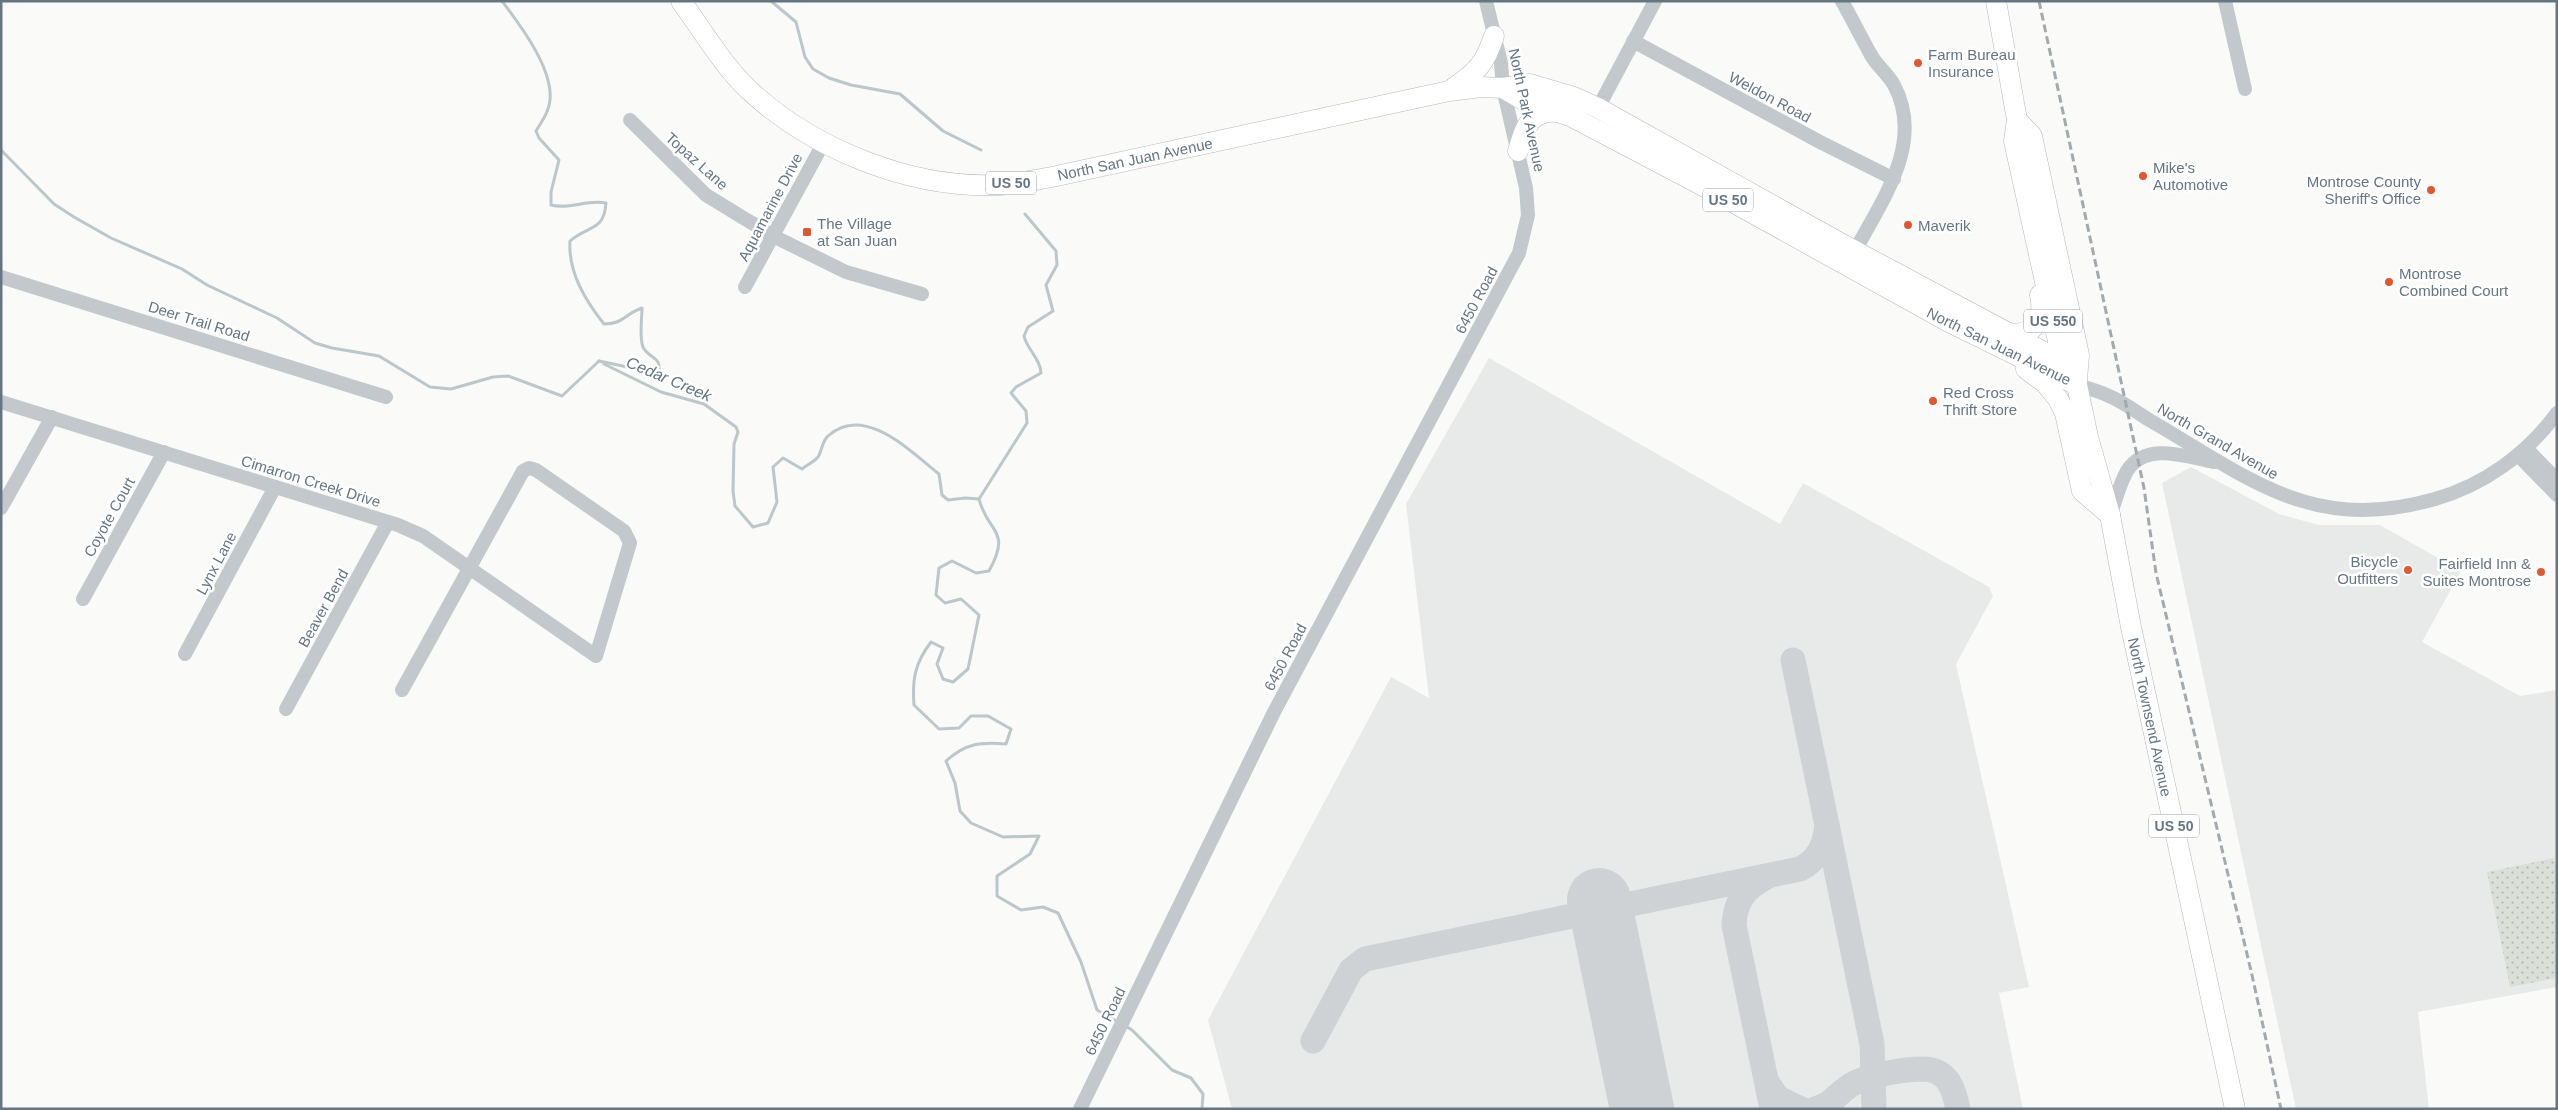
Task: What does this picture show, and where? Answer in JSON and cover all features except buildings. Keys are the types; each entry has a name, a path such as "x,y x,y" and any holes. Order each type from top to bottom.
{"highway":[{"name":"North San Juan Avenue","path":"681,1 731,71 750,90 786,118 824,142 876,165 910,175 953,183 1001,185 1052,177 1449,91 1481,87 1502,88 1530,84 1574,96 1855,251 2055,358 2077,384"},
{"name":"North Townsend Avenue","path":"1996,1 2017,120 2014,141 2030,217 2058,341 2077,384 2088,437 2110,515 2131,627 2235,1109"},
{"path":"1449,91 1480,68 1486,60 1494,36"},
{"name":"North San Juan Avenue","path":"1502,88 1527,102 1561,113 1707,188 1948,322 2077,384"},
{"path":"1518,151 1523,135 1531,120 1547,112 1561,113"},
{"name":"North Townsend Avenue","path":"2017,120 2032,136 2079,355 2077,384"},
{"path":"2010,333 2018,334 2031,330 2039,319 2043,307 2026,234 2030,217"},
{"name":"US 50","path":"1948,322 2045,383 2058,399 2065,413 2082,491 2110,515"}],"street":[{"name":"North Park Avenue","path":"1486,1 1501,63 1502,88 1526,188 1527,226"},
{"path":"1598,108 1655,1"},
{"path":"1842,1 1872,56 1893,85 1904,109 1903,148 1894,179 1855,251"},
{"path":"2225,1 2245,89"},
{"name":"Weldon Road","path":"1633,41 1820,142 1894,179"},
{"name":"Topaz Lane","path":"630,120 706,195 773,236 846,272 922,294"},
{"name":"Aquamarine Drive","path":"745,287 824,142"},
{"name":"6450 Road","path":"1080,1109 1274,712 1508,276 1519,253 1527,226"},
{"name":"Deer Trail Road","path":"1,277 386,397"},
{"name":"North Grand Avenue","path":"2077,384 2110,396 2260,485 2305,504 2367,510 2420,503 2454,494 2484,479 2522,451 2557,413"},
{"name":"Cimarron Creek Drive","path":"1,402 388,522 423,536 470,568"},
{"path":"1,508 52,417"},
{"path":"2522,451 2557,480"},
{"path":"2522,451 2557,495"},
{"name":"Coyote Court","path":"83,599 164,452"},
{"path":"2110,515 2128,470 2138,460 2156,453 2167,452 2220,463"},
{"path":"402,690 523,472 529,468 624,531 630,543 596,656 470,568"},
{"name":"Lynx Lane","path":"185,654 275,487"},
{"name":"Beaver Bend","path":"286,709 388,522"}],"shaded area":[{"path":"1489,358 1780,524 1803,483 1989,587 1993,596 1956,664 2029,987 1999,993 2023,1109 1232,1109 1208,1020 1391,677 1429,698 1406,504"},
{"path":"2191,467 2279,514 2319,525 2380,525 2461,571 2422,642 2520,696 2557,690 2557,987 2418,1012 2429,1109 2296,1109 2162,483"},
{"path":"2554,858 2557,873 2557,978 2510,987 2487,872"}],"waterway":[{"name":"Cedar Creek","path":"502,1 534,48 541,61 550,88 548,108 536,131 539,138 559,160 551,192 551,205 565,206 592,202 606,203 605,212 598,224 570,241 572,264 579,285 590,305 604,324 620,321 642,308 641,333 643,347 656,360 659,371 656,373 599,361"},
{"path":"771,1 796,22 805,57 813,69 829,78 851,85 900,94 943,131 981,150"},
{"path":"1,150 54,204 111,238 182,269 207,285 277,318 315,343 332,348 379,356 430,387 451,389 493,377 508,376 562,396 599,361"},
{"path":"1025,214 1056,251 1057,265 1046,285 1053,311 1028,327 1024,336 1039,364 1041,373 1016,387 1011,393 1026,411 1027,423 979,499 998,539 996,557 989,571 976,573 952,561 939,568 936,595 945,603 961,599 979,615 968,669 953,682 943,679 937,664 943,648 931,642 918,664 914,679 914,705 939,729 959,728 971,716 988,716 1011,729 1006,744 988,743 974,745 960,750 946,761 955,783 960,811 971,823 1003,837 1039,836 1030,854 997,876 997,896 1021,910 1043,907 1058,913 1081,962 1097,1010 1118,1022"},
{"name":"Cedar Creek","path":"604,364 661,392 704,404 736,427 738,432 734,444 733,491 735,506 753,527 768,523 777,502 773,467 783,458 802,469 818,457 828,436 842,427 857,425 872,428 886,434 915,454 939,474 942,495 948,500 979,499"},
{"path":"1124,1025 1132,1030 1172,1070 1191,1078 1203,1094 1202,1109"}],"taxiway":[{"path":"1793,660 1872,1044 1874,1109"},
{"path":"1313,1041 1351,970 1365,959 1800,869 1812,861 1820,851 1827,825"},
{"path":"1765,878 1751,887 1742,897 1736,910 1734,925 1772,1109"},
{"path":"1815,1109 1822,1107 1851,1085 1866,1078 1897,1071 1924,1069 1932,1070 1944,1077 1952,1088 1958,1109"},
{"path":"1767,1082 1778,1098 1801,1109"}],"runway":[{"path":"1599,900 1642,1109"}],"railway":[{"path":"2039,1 2144,488 2156,573 2252,975 2281,1109"}],"place":[{"name":"Farm Bureau Insurance","path":"1918,63"},
{"name":"Mike's Automotive","path":"2143,176"},
{"name":"Montrose County Sheriff's Office","path":"2431,190"},
{"name":"Maverik","path":"1908,225"},
{"name":"The Village at San Juan","path":"807,232"},
{"name":"Montrose Combined Court","path":"2389,282"},
{"name":"Red Cross Thrift Store","path":"1933,401"},
{"name":"Bicycle Outfitters","path":"2408,570"},
{"name":"Fairfield Inn & Suites Montrose","path":"2541,572"}]}
